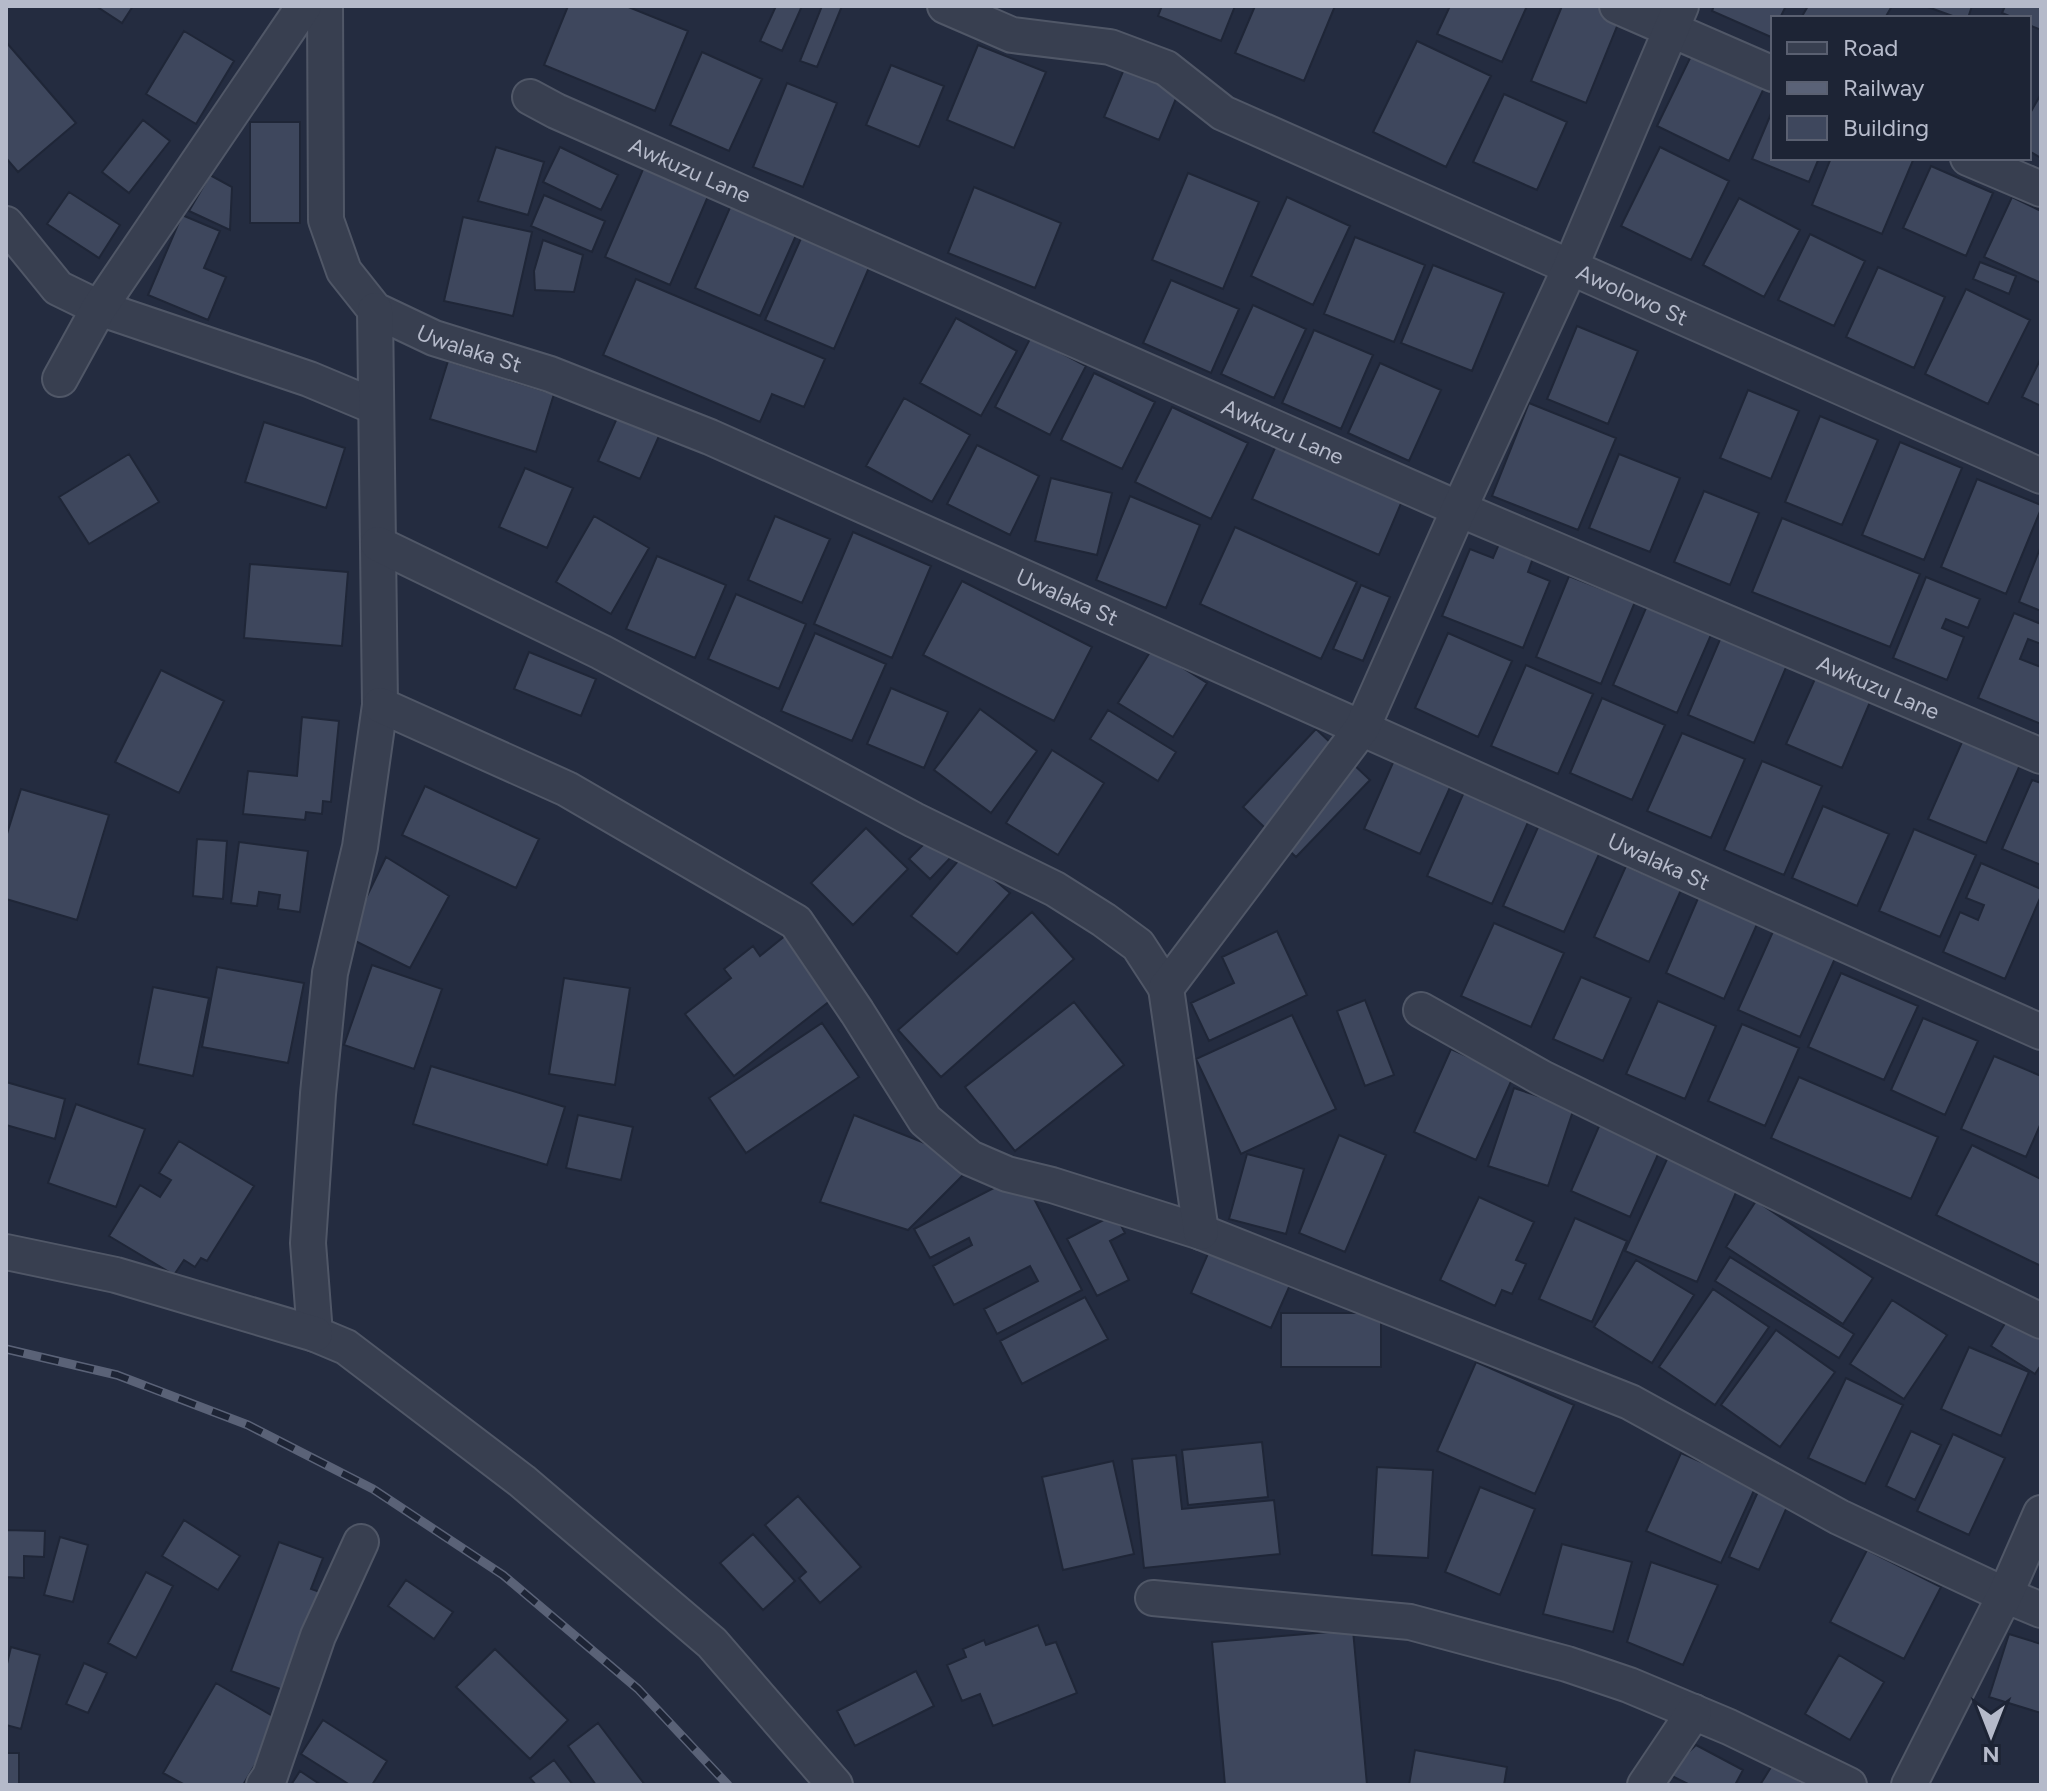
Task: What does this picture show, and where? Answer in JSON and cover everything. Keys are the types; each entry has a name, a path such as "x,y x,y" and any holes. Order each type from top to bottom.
{"street":[{"path":"60,379 99,308 304,6"},
{"name":"Uwalaka St","path":"325,6 326,220 344,271 375,310 434,338 550,374 710,437 2041,1032"},
{"name":"Awolowo St","path":"945,6 1012,35 1110,47 1166,68 1223,113 2041,476"},
{"path":"1617,6 1675,18 1771,73"},
{"path":"1166,988 1362,728 1570,268 1675,18"},
{"name":"Awkuzu Lane","path":"530,97 1459,509 2041,756"},
{"path":"1973,160 2041,189"},
{"path":"6,224 58,288 99,308 309,379 376,407"},
{"path":"315,1334 308,1243 330,973 360,847 380,705 375,310"},
{"path":"378,544 601,652 914,820 1055,889 1138,945 1166,988 1201,1232"},
{"path":"380,705 567,789 796,922 925,1120 970,1158 1007,1174 1201,1232 1630,1402 1839,1517 2041,1610"},
{"path":"1421,1010 1542,1078 2041,1321"},
{"path":"6,1252 116,1275 315,1334 346,1347 522,1481 712,1643 835,1785"},
{"path":"1909,1785 2005,1595 2041,1513"},
{"path":"264,1785 270,1776 318,1636 361,1542"},
{"path":"1153,1598 1410,1622 1567,1664 1694,1712 1849,1785"},
{"path":"1645,1785 1694,1712"}],"building":[{"path":"96,6 133,6 122,23"},
{"path":"568,6 626,6 688,31 655,111 544,65"},
{"path":"776,6 802,6 782,51 760,41"},
{"path":"822,6 842,6 817,67 800,61"},
{"path":"1162,6 1235,6 1221,41 1158,16"},
{"path":"1255,6 1335,6 1304,81 1235,53"},
{"path":"1450,6 1527,6 1502,62 1437,34"},
{"path":"1562,6 1602,6 1622,14 1586,103 1531,81"},
{"path":"1714,6 1786,6 1781,16 1771,16 1771,37 1712,11"},
{"path":"1808,6 1892,6 1886,16 1802,16"},
{"path":"1925,6 1972,6 1969,16 1952,16"},
{"path":"2005,6 2041,6 2041,30 2031,26 2031,16 2002,13"},
{"path":"184,31 234,61 196,124 146,94"},
{"path":"1417,41 1491,76 1446,167 1373,132"},
{"path":"6,42 76,123 18,172 6,158"},
{"path":"978,45 1046,72 1014,148 947,120"},
{"path":"702,52 762,79 729,151 670,125"},
{"path":"1693,52 1765,86 1729,161 1657,126"},
{"path":"1129,57 1184,79 1159,140 1104,117"},
{"path":"891,65 944,86 919,147 866,125"},
{"path":"787,83 837,103 803,187 753,167"},
{"path":"1504,94 1567,122 1537,190 1473,162"},
{"path":"2041,94 2041,158 2031,152 2031,112"},
{"path":"1771,114 1771,160 1818,160 1809,182 1752,159"},
{"path":"143,120 170,141 129,193 102,172"},
{"path":"250,122 300,122 300,223 250,223"},
{"path":"496,147 544,162 528,215 478,201"},
{"path":"560,147 618,175 601,210 543,182"},
{"path":"1660,147 1729,181 1691,260 1621,226"},
{"path":"1830,160 1913,160 1882,234 1812,205"},
{"path":"1931,166 1993,193 1966,256 1903,228"},
{"path":"644,167 709,194 670,285 605,257"},
{"path":"1188,173 1259,202 1223,289 1152,260"},
{"path":"210,175 232,187 230,230 189,211"},
{"path":"974,187 1061,223 1035,288 948,253"},
{"path":"69,192 120,225 99,258 47,224"},
{"path":"544,195 605,221 592,252 531,226"},
{"path":"1287,197 1350,226 1313,305 1251,276"},
{"path":"2012,197 2041,211 2041,283 1984,257"},
{"path":"1739,198 1800,230 1764,297 1703,265"},
{"path":"732,203 798,231 760,316 695,288"},
{"path":"182,215 220,231 204,268 226,277 208,320 148,295"},
{"path":"463,217 532,232 513,316 444,301"},
{"path":"806,227 874,256 834,349 765,320"},
{"path":"1810,234 1865,261 1834,326 1778,300"},
{"path":"1355,237 1425,265 1394,342 1324,314"},
{"path":"543,240 583,255 574,292 535,290 534,271"},
{"path":"1980,262 2016,276 2009,294 1973,279"},
{"path":"1433,265 1504,293 1472,371 1401,343"},
{"path":"1878,267 1945,297 1914,368 1846,337"},
{"path":"636,279 825,359 804,407 772,394 760,422 603,355"},
{"path":"1171,280 1239,309 1211,373 1143,343"},
{"path":"1966,289 2030,320 1988,404 1925,374"},
{"path":"1253,305 1306,329 1274,398 1221,374"},
{"path":"956,318 1017,351 981,416 920,383"},
{"path":"1577,326 1638,351 1608,424 1547,399"},
{"path":"1314,330 1373,355 1341,429 1282,403"},
{"path":"1031,337 1086,366 1050,435 995,407"},
{"path":"2041,358 2041,406 2022,397"},
{"path":"448,361 554,394 536,452 430,419"},
{"path":"1380,363 1441,390 1409,461 1348,433"},
{"path":"1094,373 1155,402 1122,469 1061,440"},
{"path":"1748,390 1799,411 1771,479 1720,458"},
{"path":"904,398 970,435 932,502 866,466"},
{"path":"1529,403 1616,438 1578,530 1492,496"},
{"path":"1172,407 1248,443 1211,519 1135,482"},
{"path":"1820,416 1878,440 1842,525 1785,502"},
{"path":"617,418 659,436 640,479 598,461"},
{"path":"264,422 345,448 326,508 245,482"},
{"path":"1279,439 1405,494 1379,555 1252,499"},
{"path":"1900,442 1962,468 1924,560 1862,535"},
{"path":"977,445 1039,476 1010,535 947,504"},
{"path":"129,454 159,502 89,544 59,497"},
{"path":"1619,454 1680,478 1650,552 1589,528"},
{"path":"525,468 573,488 547,548 499,527"},
{"path":"1051,478 1112,493 1097,555 1035,541"},
{"path":"1977,479 2041,505 2006,594 1941,567"},
{"path":"1704,491 1759,513 1730,585 1674,562"},
{"path":"1130,496 1200,525 1166,608 1096,580"},
{"path":"594,516 649,548 611,614 556,582"},
{"path":"775,516 830,539 802,603 748,580"},
{"path":"1782,518 1920,574 1890,647 1752,592"},
{"path":"1235,527 1357,582 1321,659 1200,604"},
{"path":"853,532 931,566 892,658 814,624"},
{"path":"1499,544 1533,558 1528,572 1550,581 1523,648 1442,616 1470,549 1493,558"},
{"path":"2041,546 2041,611 2019,602"},
{"path":"657,556 726,585 695,658 626,629"},
{"path":"250,564 348,572 342,646 244,638"},
{"path":"1569,576 1635,602 1601,684 1536,657"},
{"path":"1926,577 1980,599 1968,628 1946,619 1942,628 1964,637 1947,680 1893,658"},
{"path":"962,581 1092,647 1054,721 923,655"},
{"path":"1361,585 1390,597 1363,661 1333,649"},
{"path":"736,594 806,624 779,689 708,659"},
{"path":"1649,601 1714,628 1677,713 1613,685"},
{"path":"2014,613 2041,624 2041,644 2028,639 2020,659 2041,667 2041,724 1978,698"},
{"path":"1724,630 1790,658 1754,743 1688,715"},
{"path":"815,633 886,664 852,741 781,711"},
{"path":"1448,633 1512,661 1478,737 1415,708"},
{"path":"1152,649 1207,683 1173,737 1118,703"},
{"path":"529,652 596,679 581,716 514,689"},
{"path":"1526,665 1593,694 1558,774 1491,746"},
{"path":"161,670 224,701 179,793 115,762"},
{"path":"1818,672 1873,695 1842,768 1786,744"},
{"path":"891,688 948,712 924,768 867,744"},
{"path":"1602,698 1665,725 1632,800 1570,773"},
{"path":"980,709 1037,751 991,813 934,770"},
{"path":"1108,710 1176,752 1158,781 1090,739"},
{"path":"302,717 339,721 331,802 323,801 322,814 306,812 305,820 243,814 248,771 297,776"},
{"path":"1316,729 1370,780 1296,857 1243,807"},
{"path":"1682,733 1745,759 1711,838 1647,811"},
{"path":"1966,733 2023,758 1986,843 1928,819"},
{"path":"1052,750 1104,783 1058,855 1006,823"},
{"path":"1395,758 1452,783 1420,854 1364,829"},
{"path":"1762,761 1822,786 1784,875 1724,850"},
{"path":"2032,780 2041,783 2041,865 2002,849"},
{"path":"425,786 539,839 516,888 402,835"},
{"path":"21,789 109,815 77,920 6,899 6,837"},
{"path":"1464,792 1529,820 1492,904 1427,876"},
{"path":"1823,806 1889,834 1857,906 1792,878"},
{"path":"1539,825 1600,852 1564,932 1503,906"},
{"path":"866,828 908,869 853,925 811,883"},
{"path":"1914,829 1976,855 1940,937 1879,911"},
{"path":"934,834 954,854 930,879 909,859"},
{"path":"197,839 227,841 223,899 193,896"},
{"path":"239,842 308,851 300,912 278,909 280,895 259,892 257,906 231,903"},
{"path":"964,854 1010,893 957,954 911,916"},
{"path":"386,857 449,896 410,968 347,937"},
{"path":"1981,863 2041,889 2041,896 2005,979 1943,952 1960,912 1978,920 1984,905 1966,898"},
{"path":"1626,866 1681,890 1649,962 1594,937"},
{"path":"1699,896 1758,922 1724,999 1666,973"},
{"path":"1032,912 1074,959 941,1077 898,1030"},
{"path":"1494,923 1564,953 1531,1027 1461,996"},
{"path":"1775,927 1837,954 1800,1037 1738,1010"},
{"path":"791,931 840,993 734,1076 685,1014 731,978 724,969 753,946 760,956"},
{"path":"1277,931 1307,995 1209,1041 1191,1003 1234,983 1222,957"},
{"path":"372,965 442,989 414,1069 344,1045"},
{"path":"217,967 304,983 288,1063 202,1047"},
{"path":"1841,973 1918,1006 1884,1080 1808,1047"},
{"path":"1581,977 1631,998 1603,1061 1553,1039"},
{"path":"564,978 630,988 615,1085 549,1074"},
{"path":"153,987 209,998 193,1076 138,1064"},
{"path":"1365,1000 1394,1075 1365,1086 1337,1011"},
{"path":"1658,1001 1716,1026 1685,1099 1626,1074"},
{"path":"1074,1002 1124,1065 1015,1151 965,1087"},
{"path":"1292,1015 1336,1109 1241,1154 1196,1059"},
{"path":"1923,1018 1978,1041 1945,1115 1891,1090"},
{"path":"822,1023 859,1077 746,1153 709,1098"},
{"path":"1742,1024 1799,1048 1765,1126 1708,1101"},
{"path":"1451,1049 1513,1077 1476,1160 1414,1132"},
{"path":"1994,1056 2041,1076 2041,1123 2026,1157 1961,1129"},
{"path":"431,1066 565,1107 547,1165 413,1124"},
{"path":"1799,1077 1938,1137 1911,1199 1771,1138"},
{"path":"6,1082 65,1099 55,1139 6,1125"},
{"path":"1514,1088 1574,1108 1548,1186 1488,1166"},
{"path":"76,1104 145,1129 116,1207 48,1183"},
{"path":"578,1115 633,1127 621,1180 566,1168"},
{"path":"854,1115 975,1163 908,1230 820,1202"},
{"path":"1600,1124 1660,1150 1630,1217 1571,1191"},
{"path":"1339,1135 1386,1155 1345,1252 1299,1233"},
{"path":"179,1141 254,1186 207,1261 201,1258 195,1267 184,1260 174,1275 109,1236 140,1185 160,1197 171,1180 159,1173"},
{"path":"1972,1145 2041,1179 2041,1266 1936,1215"},
{"path":"1247,1154 1304,1169 1286,1234 1229,1219"},
{"path":"1668,1157 1738,1188 1697,1282 1625,1251"},
{"path":"1021,1174 1082,1290 997,1334 984,1309 1038,1281 1030,1266 954,1305 933,1266 972,1245 969,1238 930,1258 914,1229"},
{"path":"1479,1197 1534,1222 1516,1260 1526,1264 1512,1294 1502,1290 1495,1306 1440,1280"},
{"path":"1756,1201 1873,1278 1843,1324 1726,1247"},
{"path":"1115,1214 1125,1233 1110,1241 1129,1280 1097,1296 1067,1239"},
{"path":"1575,1218 1627,1241 1592,1322 1539,1299"},
{"path":"1210,1249 1290,1285 1271,1328 1191,1293"},
{"path":"1730,1257 1854,1334 1839,1358 1715,1281"},
{"path":"1636,1260 1694,1295 1652,1363 1594,1327"},
{"path":"1713,1289 1769,1327 1715,1405 1659,1367"},
{"path":"1085,1297 1108,1339 1022,1384 1000,1341"},
{"path":"1892,1300 1947,1335 1904,1399 1850,1364"},
{"path":"1281,1313 1381,1313 1381,1367 1281,1367"},
{"path":"2009,1317 2041,1338 2041,1365 2035,1374 1991,1346"},
{"path":"1776,1330 1835,1372 1780,1447 1721,1405"},
{"path":"1969,1347 2029,1372 2001,1436 1941,1409"},
{"path":"1476,1362 1574,1405 1535,1494 1437,1451"},
{"path":"1846,1378 1903,1405 1865,1484 1808,1458"},
{"path":"1911,1431 1941,1445 1915,1500 1886,1486"},
{"path":"1953,1434 2005,1458 1969,1535 1917,1511"},
{"path":"1262,1442 1268,1497 1188,1505 1182,1450"},
{"path":"1681,1453 1756,1486 1721,1563 1646,1531"},
{"path":"1176,1455 1182,1509 1274,1500 1280,1554 1144,1568 1132,1459"},
{"path":"1113,1461 1134,1554 1063,1570 1042,1477"},
{"path":"1377,1467 1433,1470 1428,1558 1372,1555"},
{"path":"1764,1478 1794,1491 1759,1570 1729,1557"},
{"path":"1480,1487 1535,1509 1500,1595 1445,1572"},
{"path":"798,1496 861,1567 820,1603 799,1578 806,1572 765,1525"},
{"path":"184,1520 240,1556 218,1590 162,1556"},
{"path":"6,1530 45,1531 44,1557 24,1556 24,1578 6,1577"},
{"path":"753,1534 795,1581 763,1610 720,1563"},
{"path":"60,1537 88,1545 73,1602 44,1595"},
{"path":"279,1542 323,1558 311,1589 320,1592 283,1690 231,1671"},
{"path":"1562,1544 1632,1562 1613,1632 1543,1614"},
{"path":"1867,1550 1941,1587 1904,1659 1830,1622"},
{"path":"1651,1562 1718,1585 1683,1665 1627,1642"},
{"path":"146,1572 173,1586 136,1658 108,1643"},
{"path":"406,1580 453,1612 434,1639 388,1606"},
{"path":"1038,1625 1046,1645 1056,1642 1077,1693 993,1726 980,1694 962,1701 947,1665 966,1657 963,1649 984,1640 986,1645"},
{"path":"1353,1630 1367,1785 1225,1785 1212,1642"},
{"path":"2009,1634 2041,1644 2041,1713 1989,1697"},
{"path":"11,1647 40,1655 21,1729 6,1725 6,1668"},
{"path":"495,1649 568,1720 530,1759 456,1687"},
{"path":"1839,1655 1884,1682 1850,1740 1805,1714"},
{"path":"84,1663 107,1673 88,1713 66,1704"},
{"path":"916,1671 934,1706 855,1746 837,1711"},
{"path":"216,1683 281,1721 243,1785 185,1785 163,1773"},
{"path":"323,1720 387,1761 372,1785 350,1785 301,1754"},
{"path":"598,1723 645,1785 596,1785 568,1746"},
{"path":"1696,1745 1743,1770 1735,1785 1690,1785 1666,1773"},
{"path":"1415,1750 1507,1767 1504,1785 1409,1785"},
{"path":"6,1753 19,1753 19,1785 6,1785"},
{"path":"554,1760 573,1785 536,1785 530,1778"},
{"path":"1773,1764 1806,1785 1760,1785"},
{"path":"300,1771 321,1785 291,1785"}],"railway":[{"path":"6,1349 117,1375 248,1425 373,1489 503,1575 638,1689 728,1785"}]}
